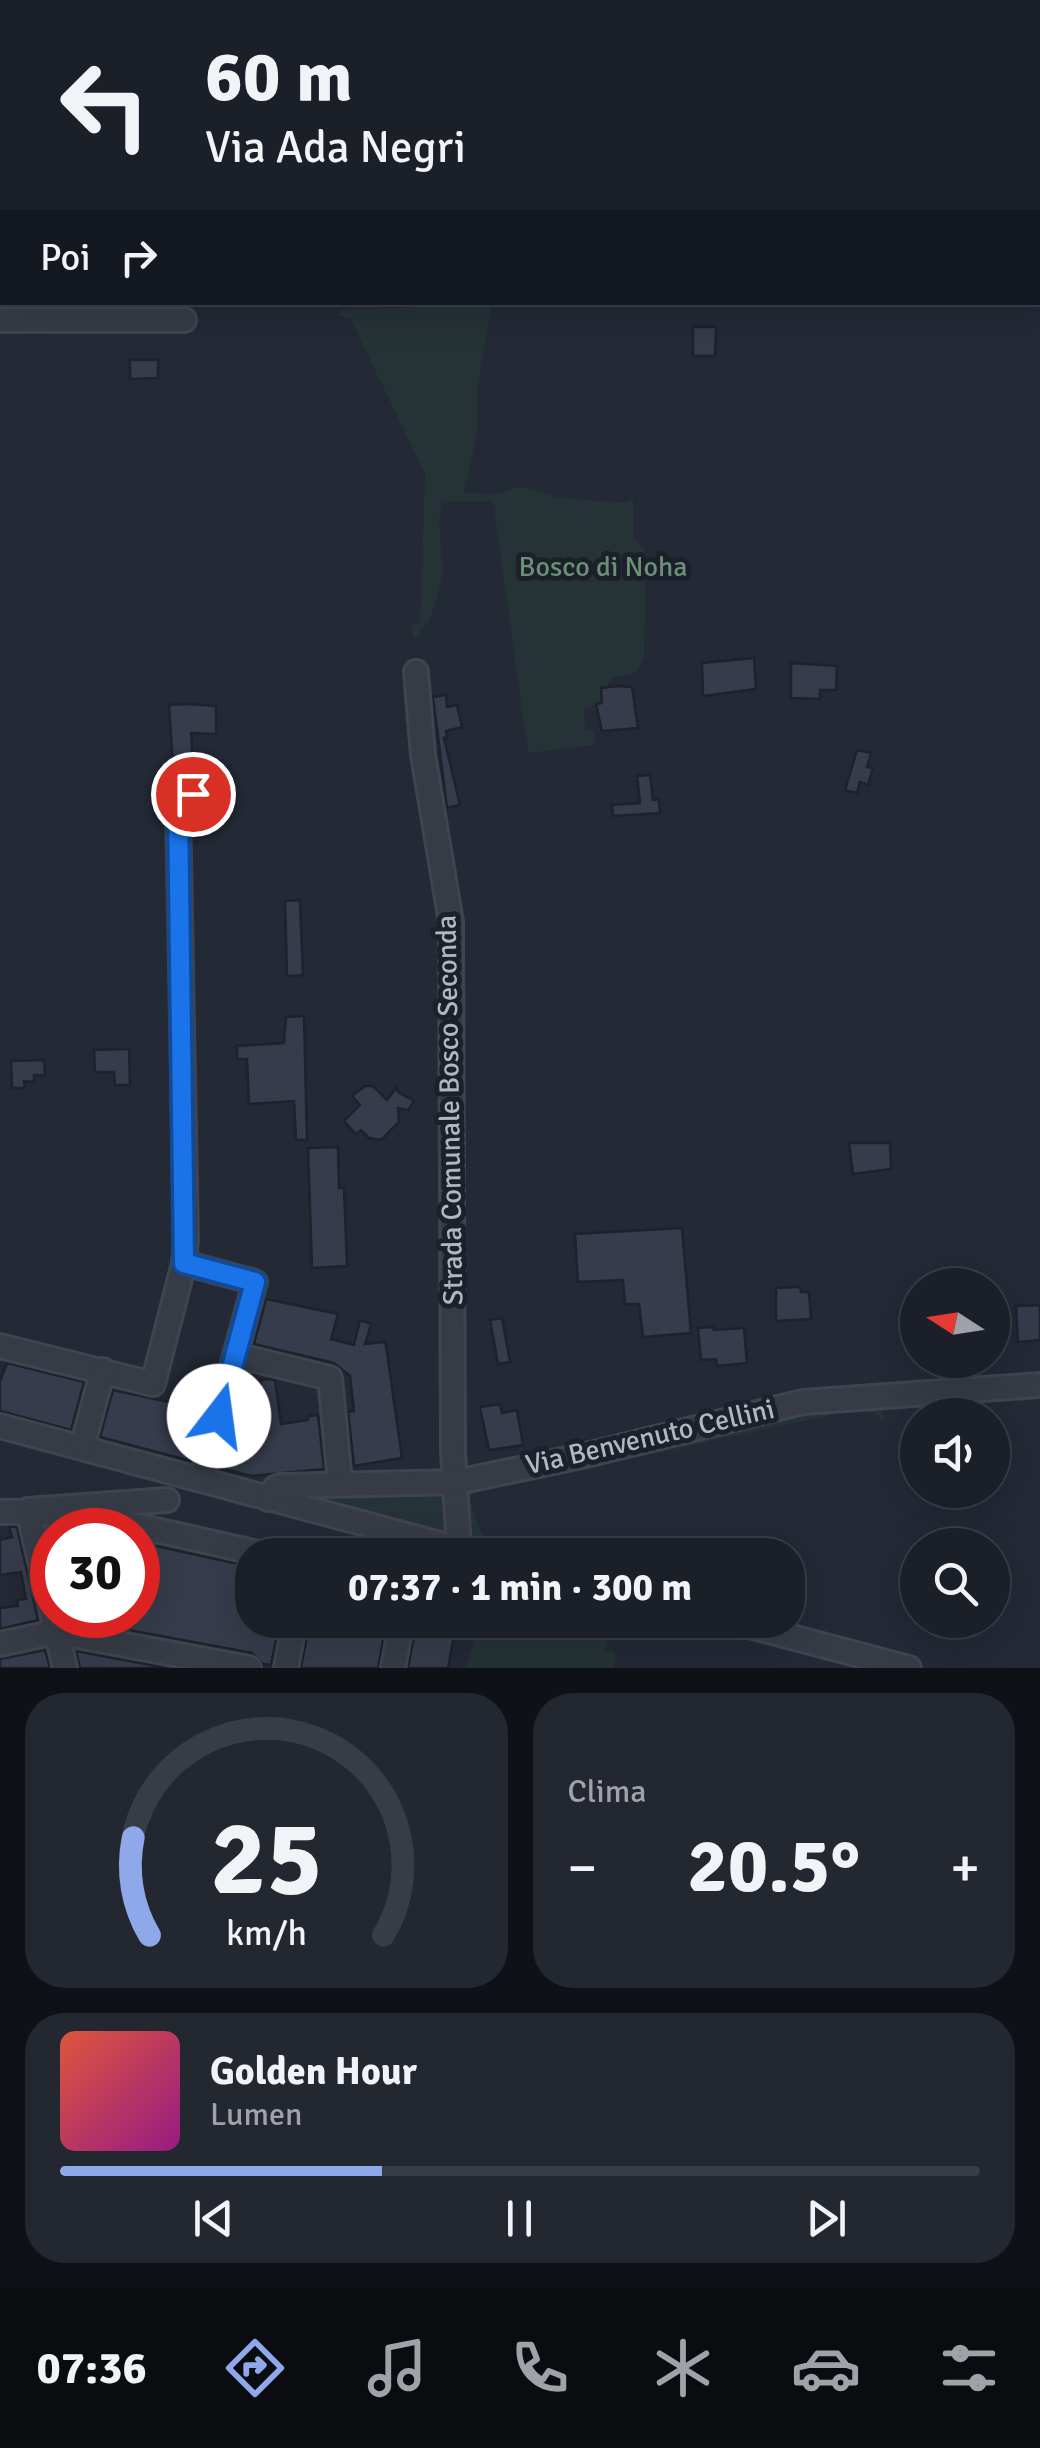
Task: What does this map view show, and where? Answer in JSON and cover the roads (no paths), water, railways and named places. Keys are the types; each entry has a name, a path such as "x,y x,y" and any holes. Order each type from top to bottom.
{"street":[{"path":"0,320 184,320"},
{"name":"Strada Comunale Bosco Seconda","path":"416,672 424,756 451,922 453,1432 467,1538"},
{"path":"0,1346 153,1384 184,1263 178,806 181,797 193,794"},
{"path":"184,1263 255,1282 202,1478"},
{"path":"236,1354 330,1378 340,1482"},
{"path":"82,1447 103,1370"},
{"name":"Via Benvenuto Cellini","path":"268,1499 280,1486 457,1482 804,1402 1040,1384"},
{"path":"0,1426 417,1538"},
{"path":"160,1525 175,1471"},
{"path":"0,1512 167,1500"},
{"path":"28,1510 30,1519"},
{"path":"160,1532 235,1548"},
{"path":"0,1644 30,1638"},
{"path":"58,1638 65,1668"},
{"path":"88,1638 250,1668"},
{"path":"286,1668 292,1638"},
{"path":"393,1668 399,1638"},
{"path":"795,1638 909,1668"}],"park label":[{"name":"Bosco di Noha","path":"603,567"}]}
